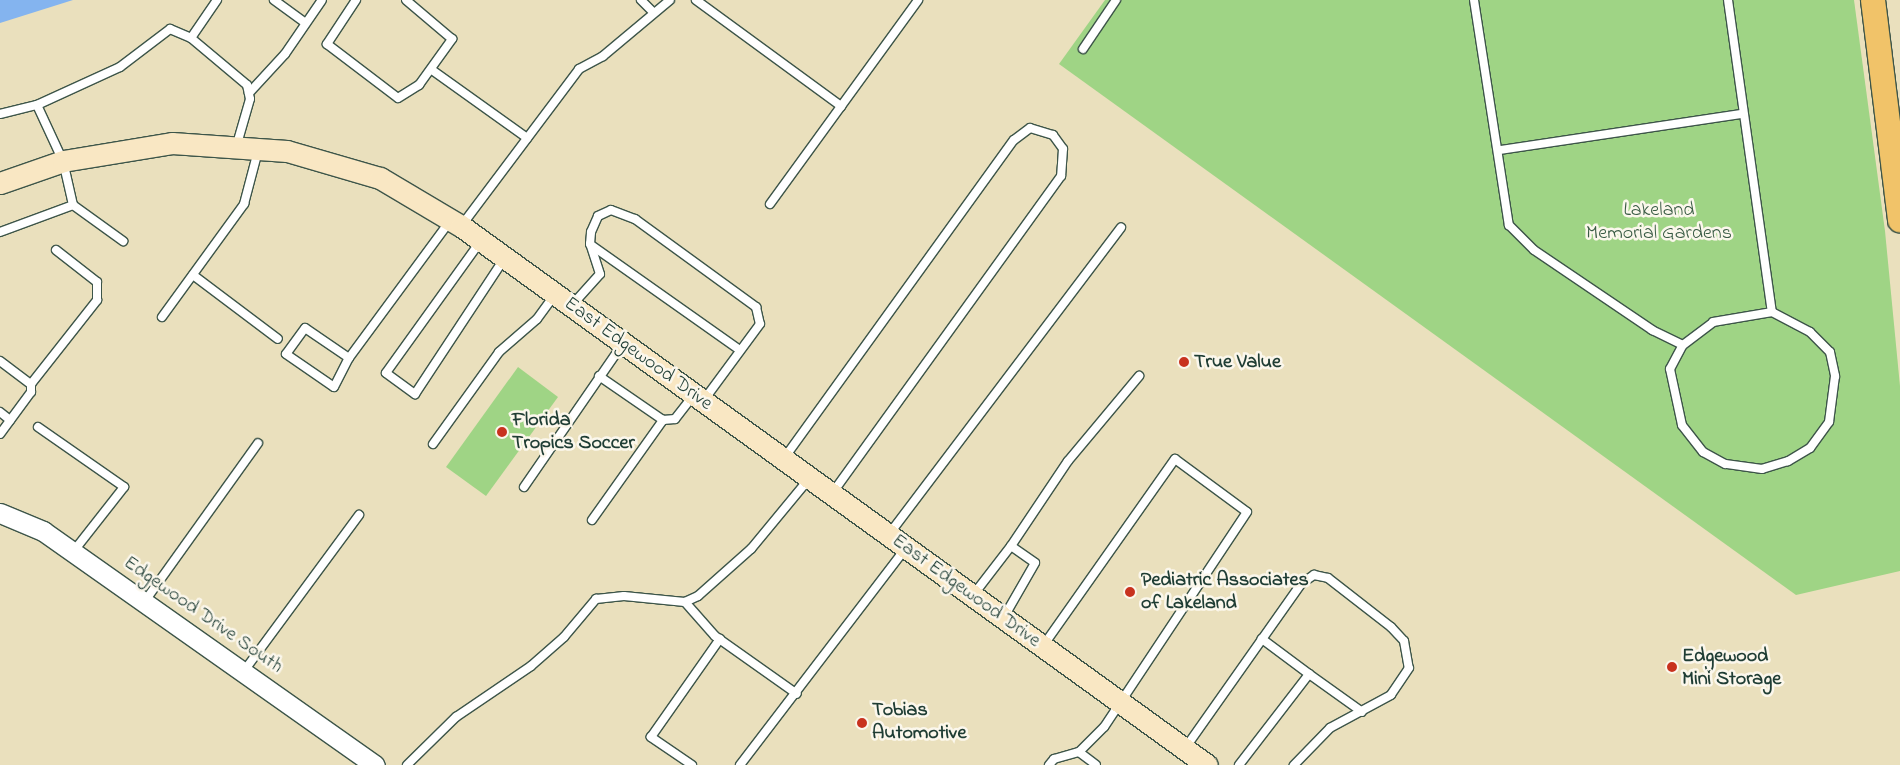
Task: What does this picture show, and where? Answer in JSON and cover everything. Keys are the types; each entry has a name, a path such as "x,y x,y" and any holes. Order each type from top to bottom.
{"main road":[{"path":"1873,0 1900,220"},
{"name":"East Edgewood Drive","path":"0,183 63,161 172,143 237,144 258,147 334,162 380,178 456,223 1207,765"}],"street":[{"name":"Edgewood Drive South","path":"0,512 42,531 145,601 375,765"}],"lane":[{"path":"191,38 217,0"},
{"path":"274,0 306,23"},
{"path":"237,144 249,93 306,23 322,0"},
{"path":"356,0 328,38 334,54 398,98 432,70 452,39 450,33 406,0"},
{"path":"641,0 654,12"},
{"path":"349,358 305,328 286,354 334,387 349,358 579,69 603,56 670,0"},
{"path":"696,0 841,106"},
{"path":"770,204 918,0"},
{"path":"1083,49 1116,0"},
{"path":"1474,0 1500,150 1509,225 1516,236 1652,330 1683,345"},
{"path":"1728,0 1740,114 1772,312"},
{"path":"0,114 37,105 120,67 170,29 191,38 247,85 249,93"},
{"path":"432,70 526,138"},
{"path":"37,105 63,161 73,205 123,241"},
{"path":"1500,150 1740,114"},
{"path":"784,459 1014,140 1030,128 1053,135 1063,148 1061,176 832,494"},
{"path":"162,317 244,204 258,147"},
{"path":"0,232 73,205"},
{"path":"433,444 499,352 537,319 600,274 590,244 598,216 621,210 756,306 760,324 699,398 675,419 663,420 599,376"},
{"path":"889,535 1121,228"},
{"path":"481,241 386,373 415,394 505,258"},
{"path":"590,244 740,350"},
{"path":"0,434 31,392 31,384 98,300 97,282 56,250"},
{"path":"193,275 278,339"},
{"path":"1772,312 1817,339 1830,352 1835,376 1829,422 1810,448 1788,461 1762,469 1724,464 1703,452 1682,425 1673,395 1670,369 1683,345 1713,322 1772,312"},
{"path":"524,488 623,343"},
{"path":"0,362 31,384"},
{"path":"973,596 1011,546 1068,461 1139,376"},
{"path":"0,412 10,420"},
{"path":"592,520 663,420"},
{"path":"38,427 124,487 73,552"},
{"path":"145,601 258,443"},
{"path":"1042,646 1175,459 1247,512 1121,703 1079,752 1054,759 1049,765"},
{"path":"407,765 456,717 558,643 596,599 624,596 685,602 698,596 751,549 810,478"},
{"path":"244,671 359,515"},
{"path":"1004,618 1035,563 1011,546"},
{"path":"740,765 797,694 906,547"},
{"path":"1185,749 1301,584 1314,575 1328,578 1391,627 1404,641 1410,657 1402,683 1362,712 1330,728 1294,765"},
{"path":"685,602 720,639 797,694"},
{"path":"692,765 651,737 720,639"},
{"path":"1262,639 1362,712"},
{"path":"1238,765 1309,674"},
{"path":"1079,752 1096,765"}],"green space":[{"name":"Lakeland Memorial Gardens","path":"1105,0 1854,0 1885,231 1900,386 1900,571 1796,595 1059,64"},
{"name":"Florida Tropics Soccer","path":"518,367 558,397 486,496 446,467"}],"water":[{"path":"0,0 73,0 0,23"}],"place":[{"name":"True Value","path":"1184,362"},
{"name":"Florida Tropics Soccer","path":"502,432"},
{"name":"Pediatric Associates of Lakeland","path":"1130,592"},
{"name":"Edgewood Mini Storage","path":"1672,667"},
{"name":"Tobias Automotive","path":"862,723"}]}
